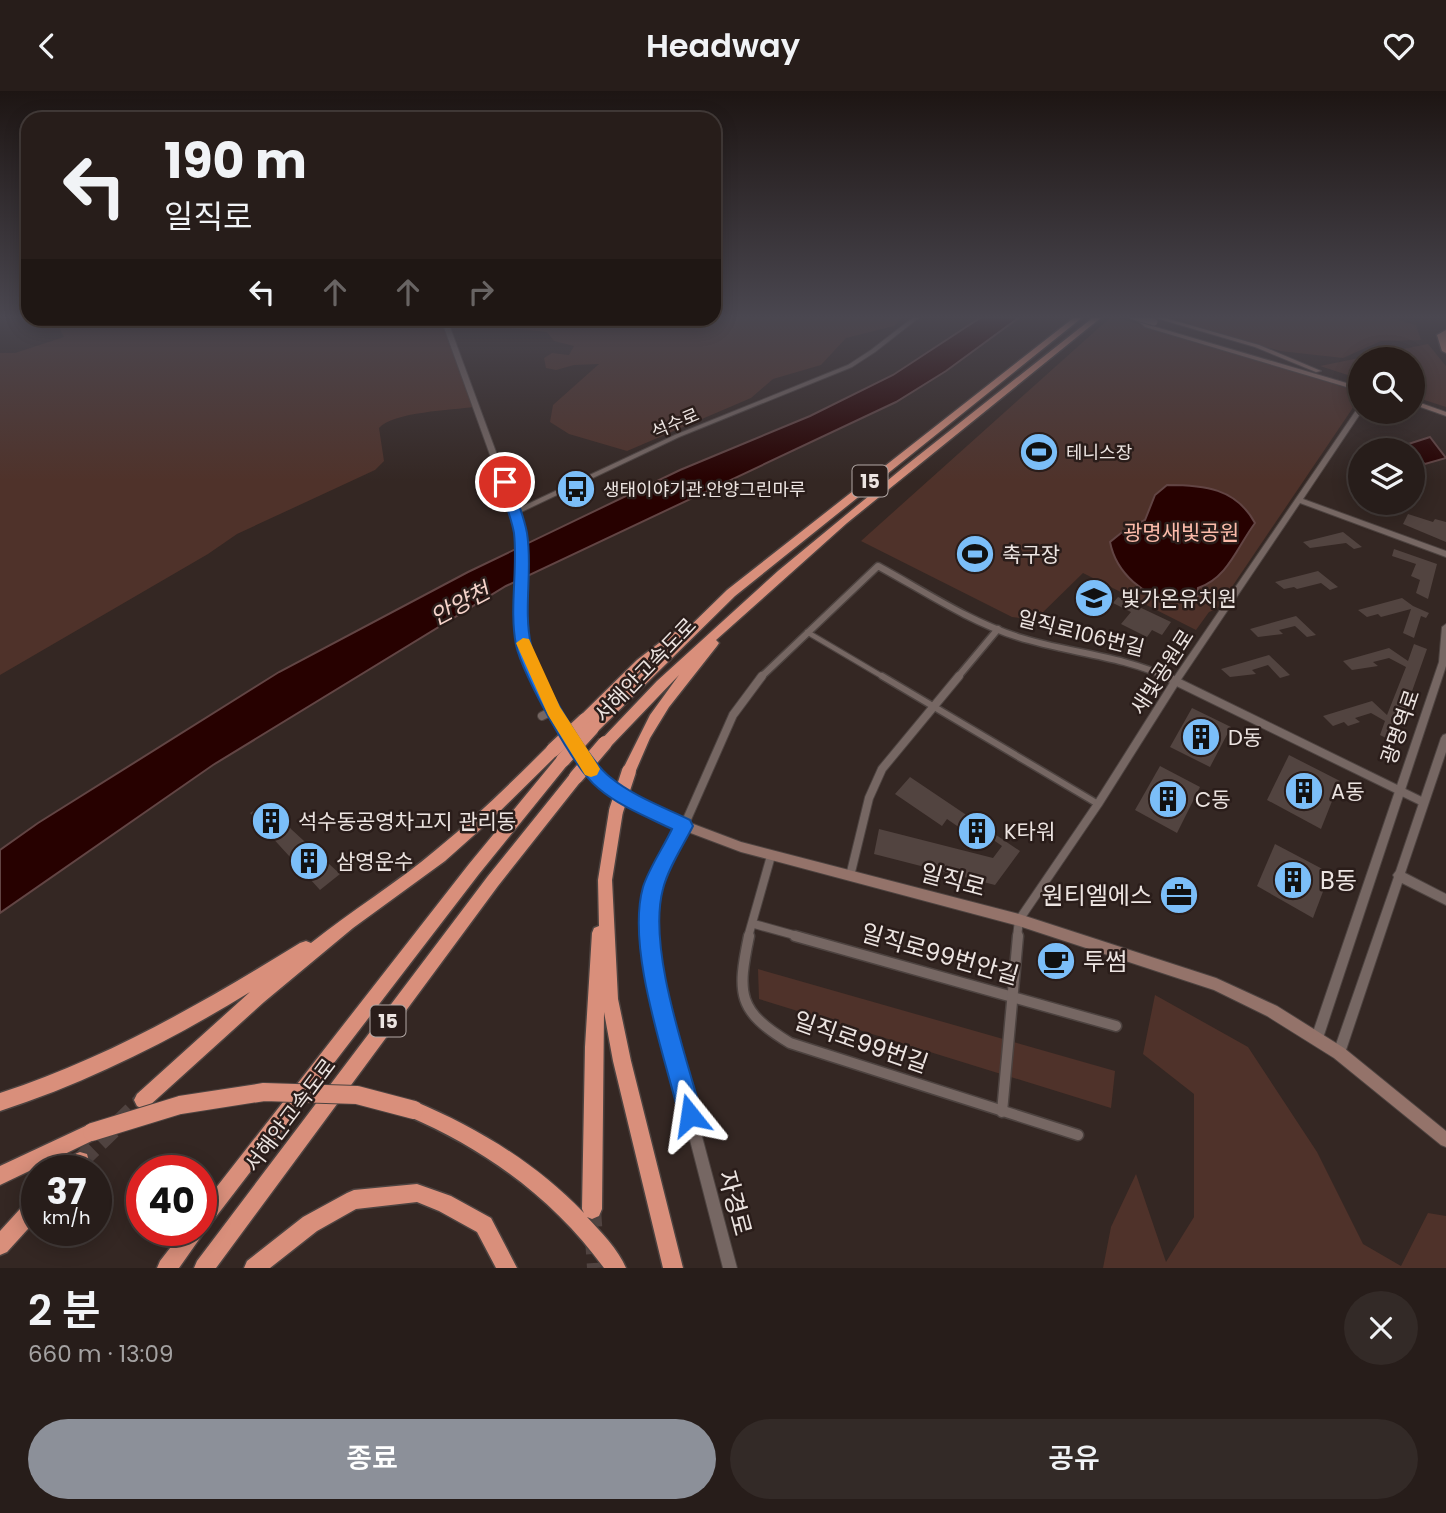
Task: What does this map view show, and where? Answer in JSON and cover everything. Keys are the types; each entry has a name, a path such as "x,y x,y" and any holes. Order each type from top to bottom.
{"highway":[{"name":"서해안고속도로","path":"217,1202 466,880 558,755 588,724 731,593 1009,371"},
{"name":"서해안고속도로","path":"204,1268 485,892 605,743 661,683 791,564 1030,371"},
{"path":"592,1209 598,949 616,811 629,771 654,718 676,686 750,601"},
{"path":"144,1100 258,996 348,923 440,856 558,755"},
{"path":"605,880 610,999 622,1061 673,1268"},
{"path":"0,1102 78,1072 206,1010 348,923"},
{"path":"0,1175 92,1132 180,1105 264,1092 357,1095 414,1110 436,1119 513,1163 557,1198 598,1242 617,1268"},
{"path":"254,1268 310,1224 354,1201 417,1192 484,1225 507,1268"},
{"path":"0,1245 21,1222"},
{"path":"167,1268 184,1246"}],"main road":[{"path":"1300,371 1348,385"},
{"path":"1318,371 1348,380"},
{"path":"1425,407 1446,414"},
{"name":"일직로","path":"515,513 520,533 520,612 524,647 548,713 588,766 618,793 684,826 771,856 1019,920 1216,984 1272,1011 1317,1038 1446,1140"}],"street":[{"path":"463,371 515,513"},
{"name":"석수로","path":"515,513 677,436 838,371"},
{"name":"새빛공원로","path":"1019,920 1098,804 1175,682 1350,424"},
{"path":"1298,500 1446,554"},
{"name":"일직로106번길","path":"684,826 733,715 756,682 878,566 998,629 1049,645 1119,658 1146,667 1423,802"},
{"name":"광명역로","path":"1317,1038 1398,789 1443,662 1446,627"},
{"path":"850,876 869,798 882,769 998,629"},
{"path":"807,632 1098,804"},
{"path":"1339,1053 1446,738"},
{"name":"자경로","path":"684,826 653,888 649,904 650,949 665,1020 730,1268"},
{"name":"일직로99번길","path":"771,856 742,971 748,1011 770,1031 790,1043 1078,1135"},
{"path":"1398,875 1446,900"},
{"path":"1002,1112 1010,996 1019,920"},
{"name":"일직로99번안길","path":"754,924 1115,1026"}],"green space":[{"path":"0,371 462,371 474,407 409,415 386,423 379,428 384,461 375,470 237,534 208,554 0,675"},
{"path":"591,371 801,371 773,379 751,398 627,451 569,434 550,422 553,405"},
{"name":"광명새빛공원","path":"1051,371 1291,371 1348,388 1348,415 1217,609 1209,612 1196,630 1083,573 1035,620 1012,617 861,541"},
{"path":"1425,371 1446,371 1446,407 1425,400"},
{"path":"758,969 1115,1071 1111,1108 759,999"},
{"path":"1155,995 1248,1047 1317,1152 1363,1244 1401,1266 1428,1213 1446,1216 1446,1268 1103,1268 1111,1227 1136,1174 1166,1262 1194,1217 1194,1094 1143,1054"}],"water":[{"name":"안양천","path":"899,371 946,371 896,402 506,586 213,765 0,913 0,850 38,823 279,672 468,572 680,470 810,416"},
{"path":"1430,437 1446,458 1425,464 1425,439"},
{"path":"1167,485 1194,486 1218,491 1238,502 1255,523 1231,561 1217,577 1198,588 1197,597 1180,602 1153,595 1133,582 1118,564 1110,542 1126,529 1145,520 1155,495"}],"building":[{"path":"1408,515 1433,522 1435,519 1446,522 1446,542 1403,524"},
{"path":"1343,532 1362,547 1354,549 1346,543 1310,548 1303,542"},
{"path":"1394,549 1437,564 1428,599 1416,593 1420,580 1411,576 1416,564 1392,556"},
{"path":"1318,571 1338,587 1330,590 1321,583 1284,589 1275,582"},
{"name":"빛가온유치원","path":"1118,597 1171,622 1162,635 1152,630 1147,637 1121,624 1131,612 1113,603"},
{"path":"1402,598 1429,613 1426,618 1421,616 1414,638 1403,633 1411,609 1381,617 1378,614 1367,617 1358,610"},
{"path":"1296,616 1316,635 1307,637 1295,626 1279,630 1283,634 1258,637 1250,629"},
{"path":"1414,644 1427,649 1394,742 1380,735 1385,721 1371,713 1355,718 1360,722 1348,726 1344,722 1333,726 1323,716 1372,701 1387,715 1406,667 1389,658 1373,662 1378,666 1352,670 1343,661 1389,648 1408,661"},
{"path":"1269,655 1290,675 1280,678 1268,665 1252,670 1256,674 1230,677 1221,669"},
{"name":"D동","path":"1192,708 1231,727 1210,767 1170,747"},
{"name":"A동","path":"1289,755 1340,781 1321,829 1267,800"},
{"name":"C동","path":"1160,766 1200,787 1177,833 1135,810"},
{"name":"K타워","path":"910,777 1020,851 995,885 874,854 879,829 993,858 1002,846 982,832 976,839 947,819 942,826 895,794"},
{"path":"269,801 291,829 340,874 320,890 250,813"},
{"name":"B동","path":"1275,844 1330,873 1313,918 1257,886"}],"tunnel":[{"path":"86,1155 143,1100"},
{"path":"592,1209 596,1268"}],"slow traffic":[{"path":"523,643 554,710 591,769"}],"place":[{"name":"테니스장","path":"1039,452"},
{"name":"생태이야기관.안양그린마루","path":"576,489"},
{"name":"축구장","path":"975,554"},
{"name":"빛가온유치원","path":"1094,598"},
{"name":"D동","path":"1201,737"},
{"name":"A동","path":"1304,791"},
{"name":"C동","path":"1168,799"},
{"name":"석수동공영차고지 관리동","path":"271,821"},
{"name":"K타워","path":"977,831"},
{"name":"삼영운수","path":"309,861"},
{"name":"B동","path":"1293,880"},
{"name":"원티엘에스","path":"1179,895"},
{"name":"투썸","path":"1056,961"}],"route":[{"path":"505,482 520,533 520,612 524,647 554,710 588,766 602,781 618,793 684,826 653,888 648,928 665,1020 690,1115"}]}
